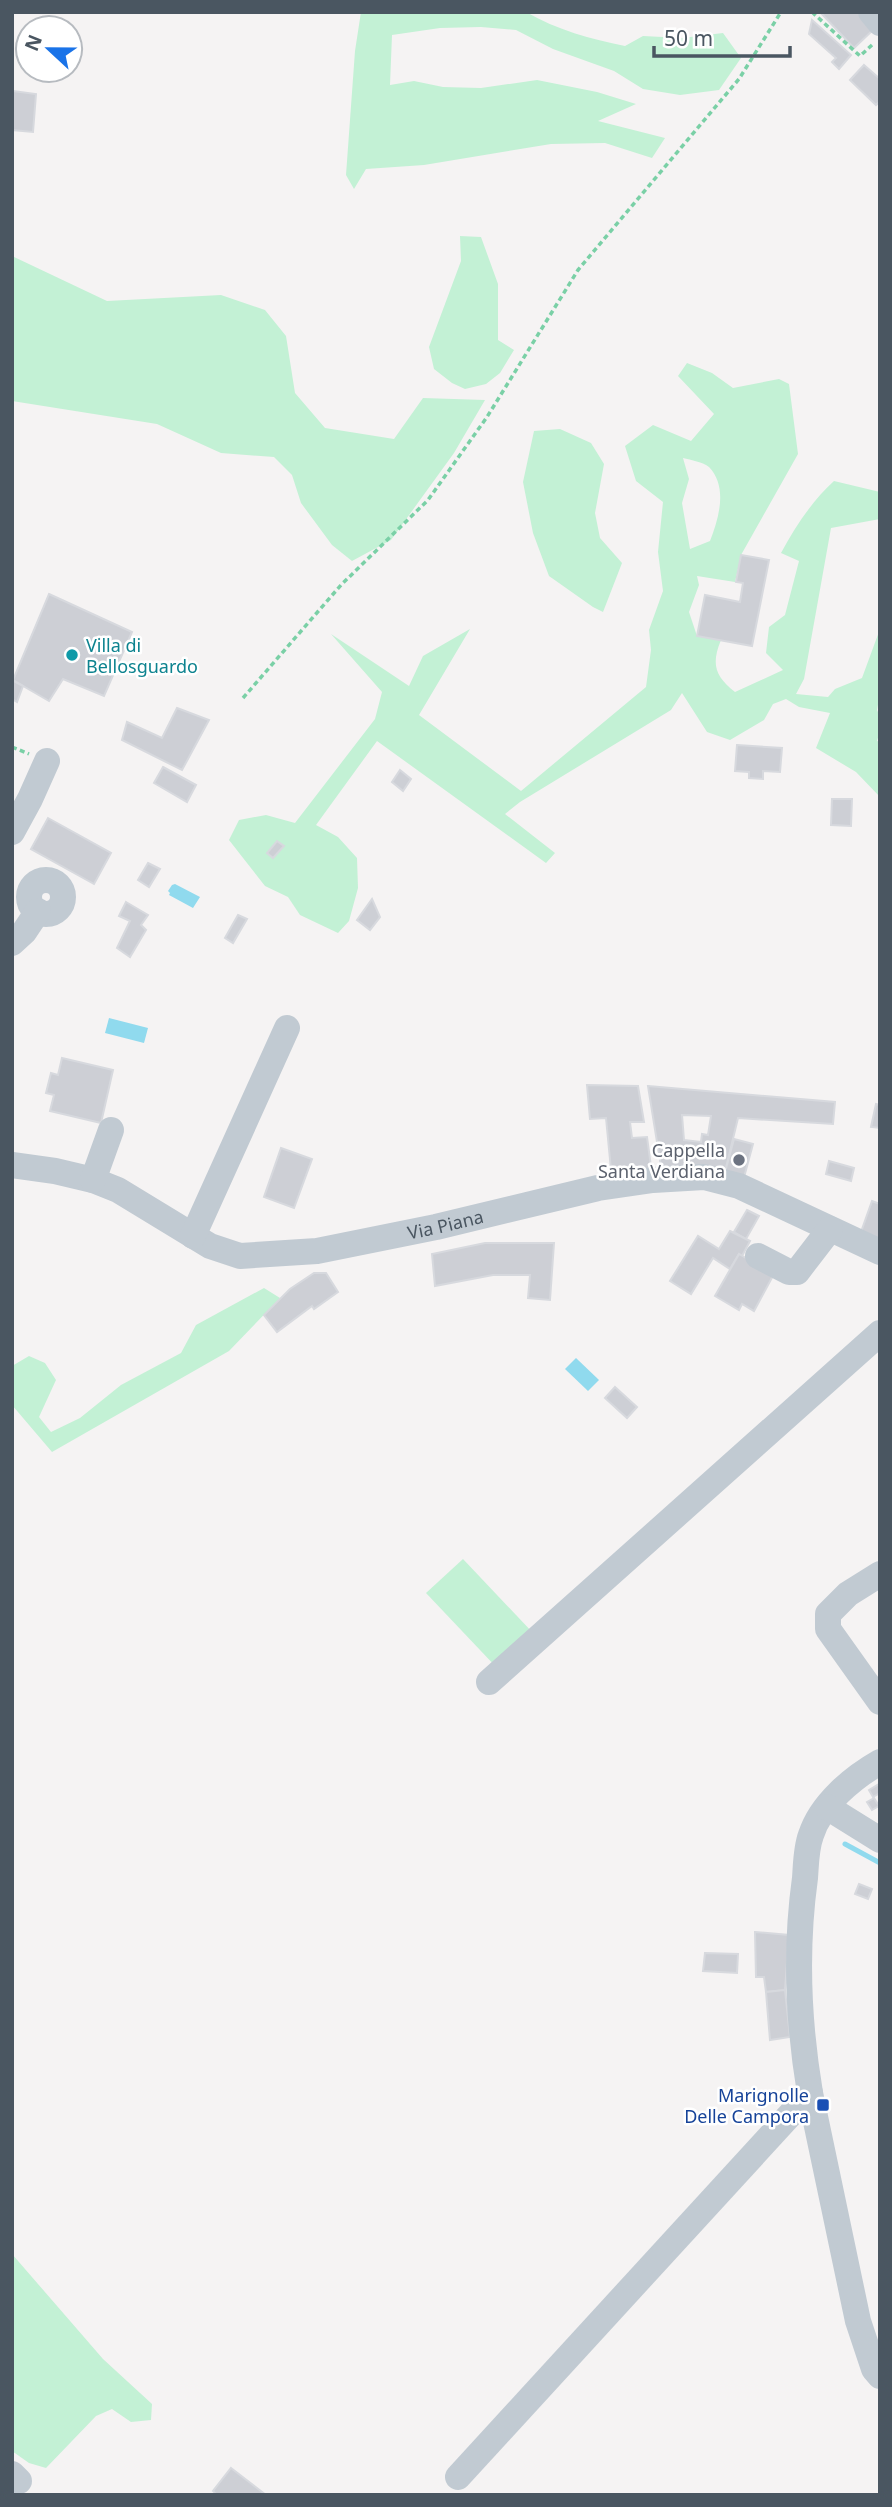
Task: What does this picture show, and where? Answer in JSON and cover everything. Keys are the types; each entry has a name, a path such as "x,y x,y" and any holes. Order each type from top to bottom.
{"street":[{"path":"871,12 876,34"},
{"path":"12,832 47,761"},
{"path":"12,943 24,932 38,911"},
{"path":"193,1236 287,1027"},
{"path":"93,1180 111,1130"},
{"name":"Via Piana","path":"12,1165 93,1180 118,1190 209,1246 240,1256 317,1251 436,1227 597,1188 653,1180 704,1177 738,1186 880,1252"},
{"path":"758,1256 789,1272 797,1272 830,1229"},
{"path":"489,1682 880,1333"},
{"path":"880,1574 848,1594 828,1614 828,1629 880,1702"},
{"path":"880,1762 859,1774 827,1807 810,1836 797,1976 810,2093 858,2320 874,2369 880,2376"},
{"path":"827,1807 880,1840"},
{"path":"457,2477 810,2093"}],"path":[{"path":"243,698 341,585 428,500 487,417 578,270 739,79 781,12"},
{"path":"812,12 860,56 876,34"}],"green space":[{"path":"361,12 526,12 574,33 625,46 643,36 682,38 723,33 741,58 719,90 680,95 643,89 614,71 553,49 516,30 440,28 392,35 390,85 414,81 443,87 481,88 537,80 597,92 636,104 598,121 665,138 652,158 605,143 551,144 424,165 366,169 354,189 346,175 355,51"},
{"path":"460,236 481,237 498,284 498,340 514,350 500,373 486,384 465,389 434,369 429,347 461,261"},
{"path":"12,256 107,301 221,295 265,310 286,336 295,393 325,428 394,439 423,398 485,400 454,453 391,540 352,561 332,545 301,503 292,475 274,457 221,453 157,424 12,401"},
{"path":"687,363 712,373 733,388 779,379 789,384 798,454 741,555 735,582 697,576 699,585 689,612 697,636 721,640 716,656 717,669 719,675 735,692 783,670 766,653 769,627 785,615 799,561 781,553 804,515 834,481 880,492 880,519 831,528 804,679 796,694 828,697 835,689 862,678 880,629 880,694 877,710 880,726 877,741 880,742 880,797 856,772 816,748 830,713 799,707 786,699 773,704 764,720 730,740 707,732 682,693 671,710 520,802 505,814 555,853 546,863 377,741 316,825 338,837 357,858 358,888 349,921 338,933 300,915 288,897 265,886 229,840 239,820 266,815 295,823 375,719 382,692 331,634 409,686 423,656 470,629 419,715 521,791 646,687 651,650 649,630 663,591 658,552 663,502 636,481 625,446 653,425 691,441 714,414 678,376","holes":["683,458 709,467 715,475 720,493 719,513 710,541 690,549 682,503 689,479"]},
{"path":"560,429 591,443 604,464 595,513 600,538 622,563 603,612 549,576 533,533 523,482 534,431"},
{"path":"264,1288 280,1298 229,1351 52,1452 12,1405 12,1366 29,1356 45,1363 56,1380 39,1417 51,1432 80,1418 121,1385 181,1353 196,1325"},
{"path":"463,1559 534,1634 498,1669 426,1593"},
{"path":"12,2254 103,2359 152,2404 151,2420 131,2422 112,2409 96,2416 46,2468 29,2463 12,2451"}],"water":[{"path":"175,884 200,897 193,908 169,895 168,891"},
{"path":"109,1018 148,1028 144,1043 105,1033"},
{"path":"576,1358 599,1380 588,1391 565,1369"}],"building":[{"path":"820,12 858,12 874,29 854,48"},
{"path":"812,20 851,55 839,69 832,62 836,58 809,34"},
{"path":"864,65 880,79 880,101 876,105 850,80"},
{"path":"13,91 36,94 33,132 12,130"},
{"path":"741,555 769,560 752,646 697,636 705,595 740,602 743,583 736,582"},
{"name":"Villa di Bellosguardo","path":"49,594 132,632 104,696 63,679 49,701 13,680"},
{"path":"12,680 23,686 17,702 12,699"},
{"path":"177,708 209,720 182,770 122,740 127,722 162,738"},
{"path":"737,745 782,748 780,772 763,771 763,779 749,778 749,772 735,771"},
{"path":"163,767 196,785 187,802 154,783"},
{"path":"400,770 411,779 403,791 392,782"},
{"path":"832,799 852,799 851,826 831,825"},
{"path":"48,818 111,853 94,884 31,849"},
{"path":"277,841 284,846 273,858 267,853"},
{"path":"148,863 160,869 149,887 138,880"},
{"path":"372,899 380,917 370,930 357,920"},
{"path":"126,902 148,915 141,925 146,930 130,957 117,948 130,921 119,916"},
{"path":"238,915 247,919 233,943 225,938"},
{"path":"62,1058 113,1070 101,1123 50,1111 54,1095 46,1093 51,1073 58,1075"},
{"path":"587,1085 638,1086 644,1122 630,1122 632,1138 647,1137 652,1174 612,1180 606,1118 590,1119"},
{"path":"648,1086 835,1102 833,1124 738,1118 724,1176 662,1173","holes":["682,1115 711,1116 708,1135 702,1134 701,1142 684,1140"]},
{"path":"876,1104 880,1105 880,1128 871,1127"},
{"name":"Cappella Santa Verdiana","path":"734,1139 753,1144 743,1181 724,1176"},
{"path":"281,1148 312,1159 294,1208 264,1197"},
{"path":"829,1161 854,1168 851,1181 826,1174"},
{"path":"872,1201 880,1204 880,1241 861,1232"},
{"path":"747,1210 759,1216 746,1239 734,1232"},
{"path":"730,1231 750,1241 742,1256 739,1254 730,1269 713,1258 691,1294 670,1281 698,1236 719,1249"},
{"path":"485,1243 554,1243 550,1300 528,1298 530,1275 493,1275 435,1286 432,1254"},
{"path":"739,1254 774,1274 754,1311 742,1304 739,1310 715,1296"},
{"path":"314,1273 326,1273 338,1292 314,1309 312,1306 277,1332 264,1315 290,1289"},
{"path":"615,1387 637,1407 627,1418 605,1398"},
{"path":"879,1784 880,1793 873,1797 869,1790"},
{"path":"874,1798 879,1806 872,1810 867,1802"},
{"path":"859,1884 872,1889 868,1899 855,1894"},
{"path":"755,1932 789,1935 785,1990 766,1992 764,1977 756,1977"},
{"path":"705,1953 738,1954 737,1973 703,1971"},
{"path":"785,1990 790,2037 770,2040 766,1992"},
{"path":"231,2468 266,2495 217,2495 213,2491"}],"waterway":[{"path":"845,1844 880,1863"}],"place":[{"name":"Villa di Bellosguardo","path":"72,655"},
{"name":"Cappella Santa Verdiana","path":"739,1160"},
{"name":"Marignolle Delle Campora","path":"823,2105"}]}
